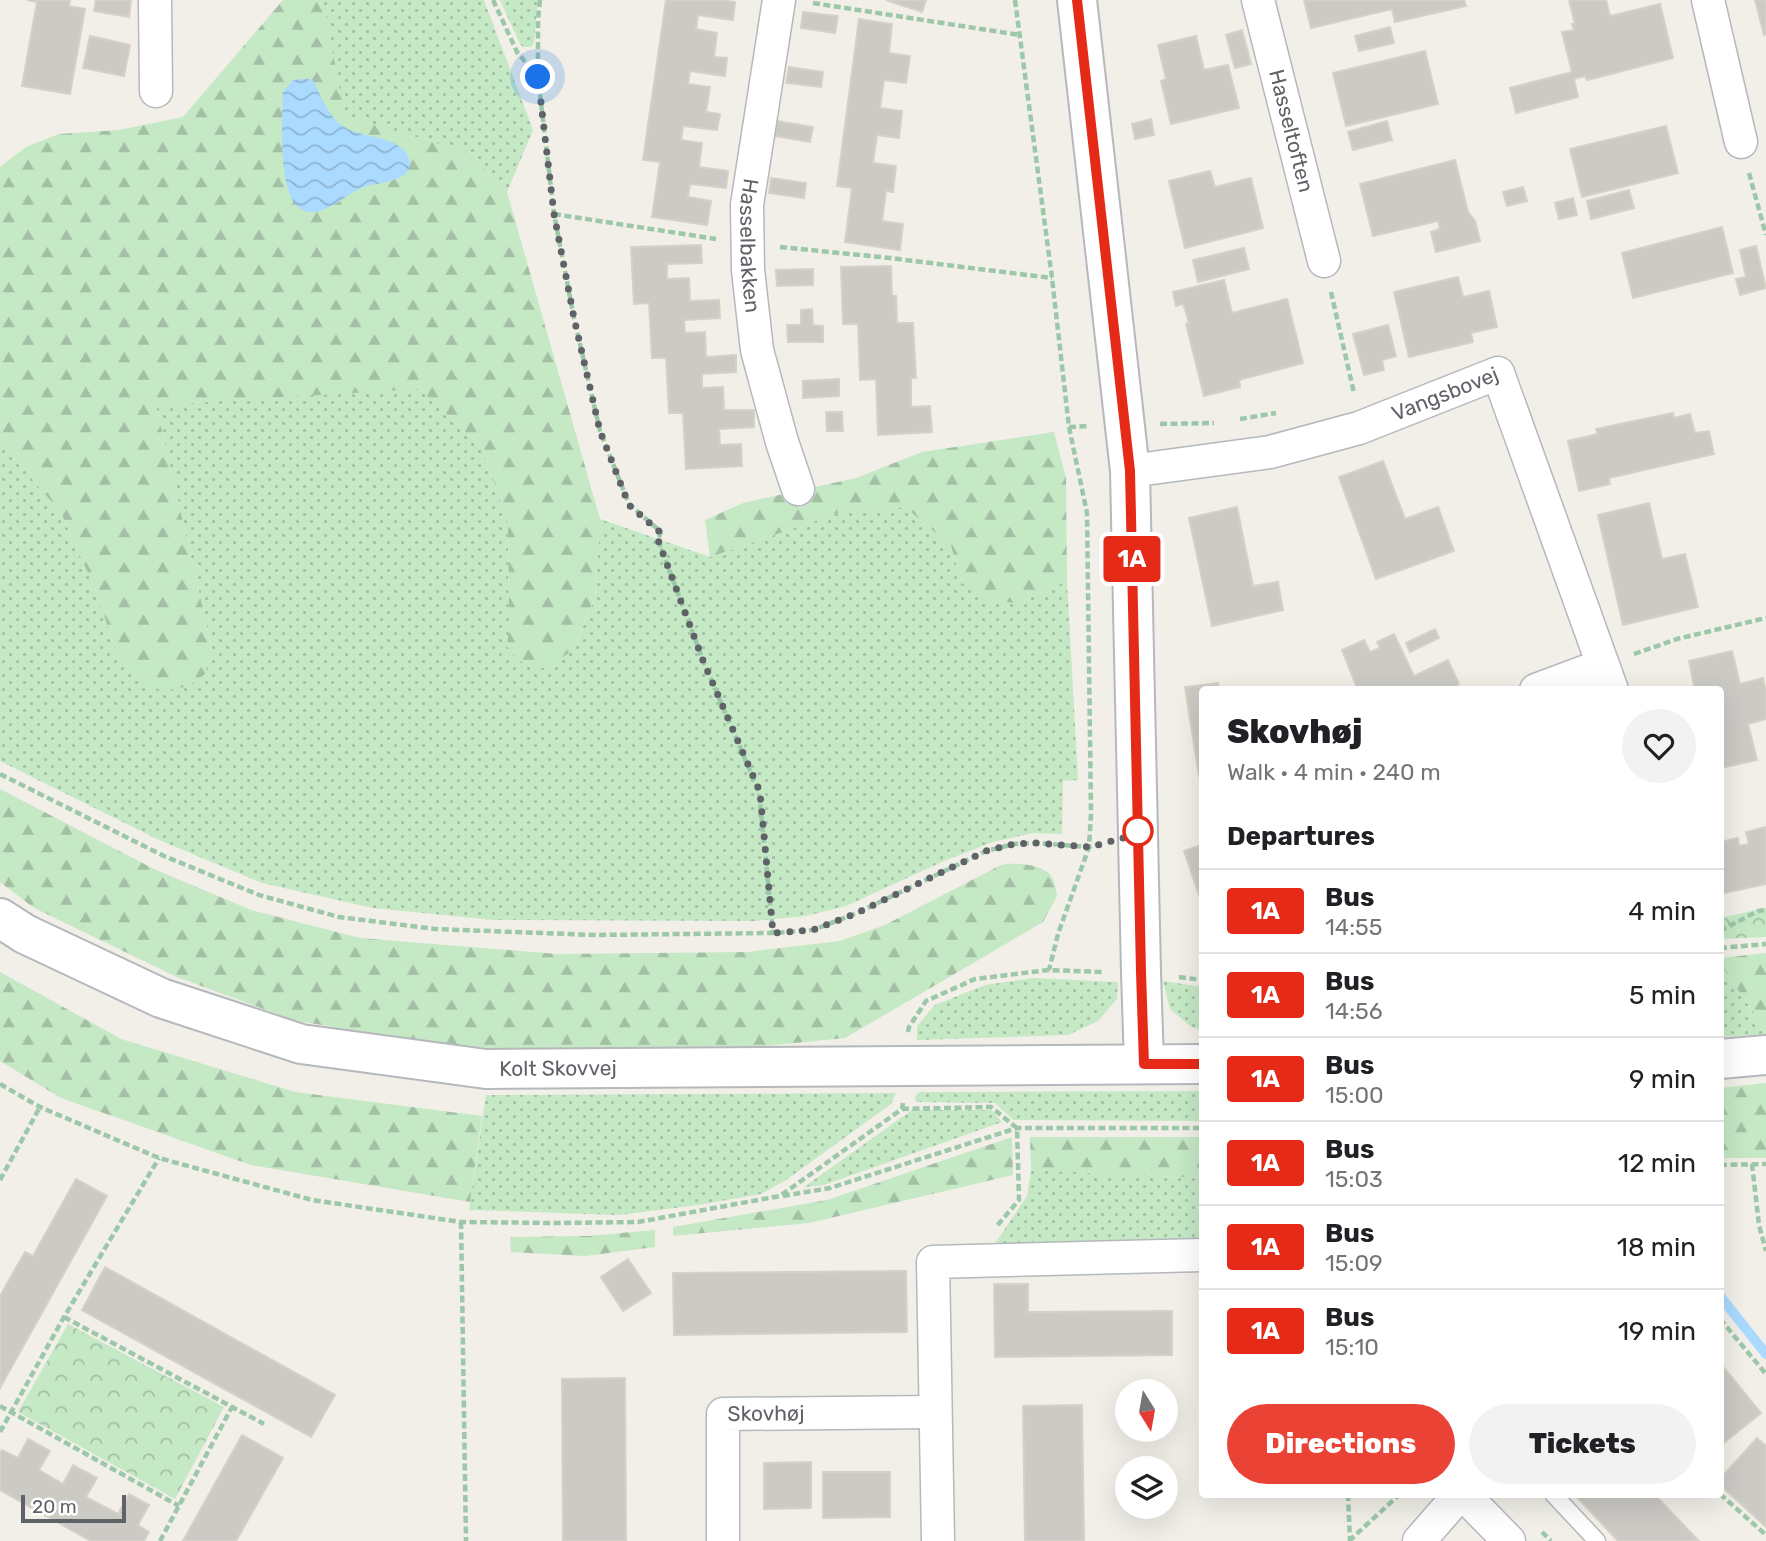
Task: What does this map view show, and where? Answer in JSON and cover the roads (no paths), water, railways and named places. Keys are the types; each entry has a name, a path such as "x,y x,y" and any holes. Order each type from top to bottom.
{"street":[{"path":"155,0 156,91"},
{"path":"1077,0 1130,471 1144,1064"},
{"name":"Hasseltoften","path":"1258,0 1324,261"},
{"path":"1707,0 1741,142"},
{"name":"Hasselbakken","path":"792,1 747,205 748,270 757,350 798,489"},
{"name":"Vangsbovej","path":"1130,471 1270,452 1359,428 1499,373 1608,677"},
{"path":"1558,686 1608,677"},
{"name":"Kolt Skovvej","path":"0,918 24,934 161,998 301,1044 486,1069 1199,1064"},
{"path":"1724,1059 1766,1055"},
{"path":"937,1541 933,1262 1199,1255"},
{"name":"Skovhøj","path":"723,1541 723,1414 935,1412"},
{"path":"1419,1541 1458,1498"},
{"path":"1466,1498 1509,1541"}],"lane":[{"path":"1557,1498 1597,1541"}],"water":[{"path":"311,79 330,112 343,126 360,134 389,141 404,150 410,162 406,173 397,179 361,188 322,210 305,211 298,207 287,185 284,170 283,92 293,80"}],"waterway":[{"path":"1724,1301 1766,1354"}]}
